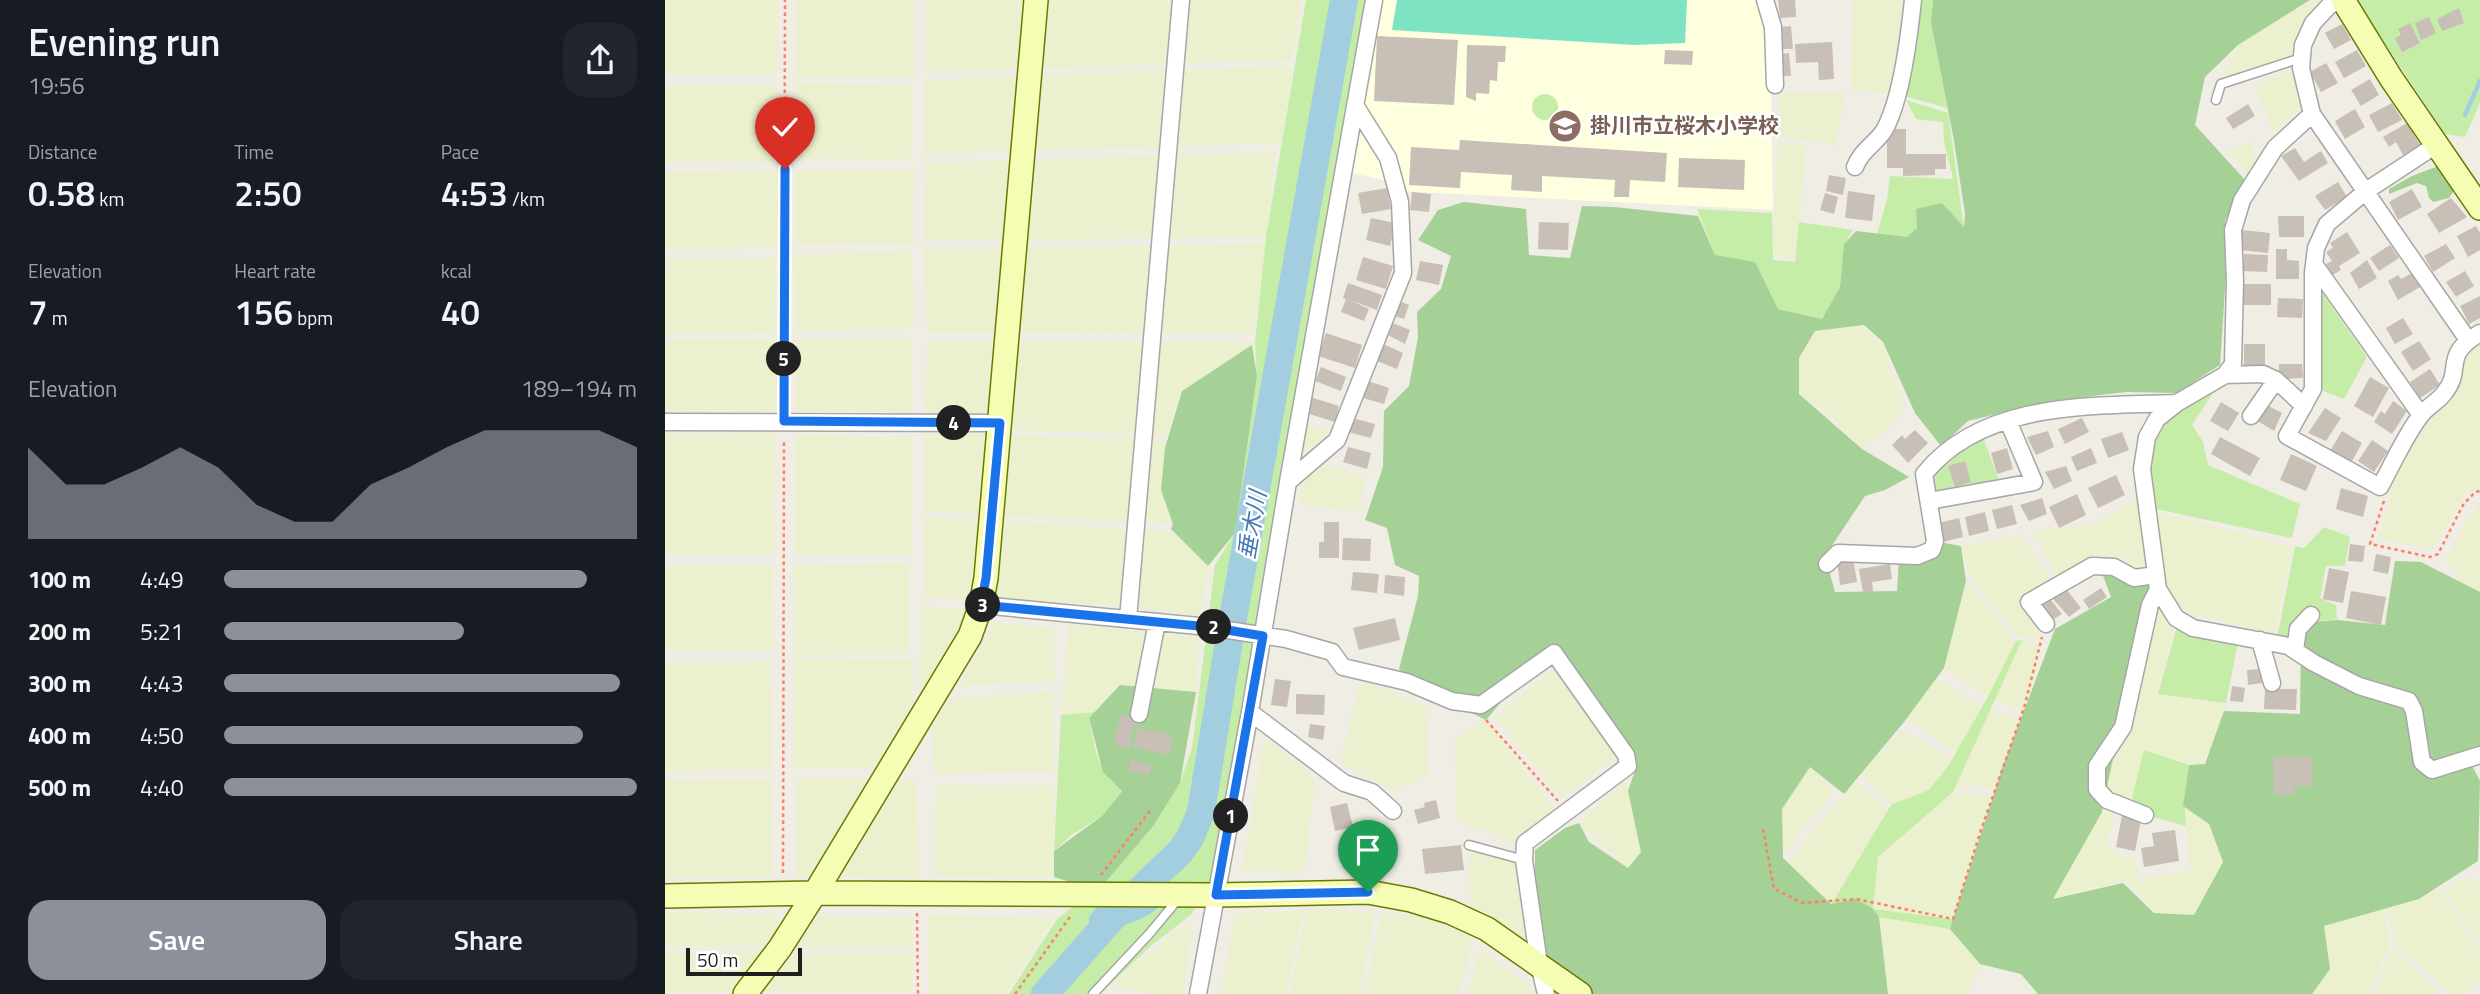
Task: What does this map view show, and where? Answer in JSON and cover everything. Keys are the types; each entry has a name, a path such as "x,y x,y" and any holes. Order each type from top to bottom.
{"street":[{"path":"745,994 780,948 815,893 970,636 981,605 986,578 1037,0"},
{"path":"1128,619 1181,0"},
{"path":"1198,994 1214,895 1250,712 1256,634 1288,482 1374,0"},
{"path":"1765,0 1773,27 1775,85"},
{"path":"1855,167 1859,156 1885,129 1898,94 1913,0"},
{"path":"2435,145 2367,191 2327,223 2316,248 2314,264 2313,389 2287,436 2380,487 2421,415 2445,392 2451,381 2459,349 2474,337 2367,191 2312,114 2301,58 2303,45 2313,23 2329,6 2341,0 2435,145 2480,208"},
{"path":"1288,482 1337,440 1403,273 1400,202 1388,158 1355,105"},
{"path":"2225,376 2233,364 2233,230 2242,200 2275,148 2312,114"},
{"path":"2314,264 2421,415"},
{"path":"2304,406 2276,380 2263,373 2225,376 2177,403 2157,419 2147,437 2142,469 2157,582 2176,618 2193,628 2288,646 2359,686 2409,701 2414,711 2422,762 2432,770 2480,755"},
{"path":"2251,416 2276,380"},
{"path":"1827,564 1838,553 1917,555 1932,550 1935,541 1924,474 1937,458 1963,440 2008,421 2070,406 2177,403"},
{"path":"1929,502 2034,482 2008,421"},
{"path":"665,422 1000,423"},
{"path":"2046,624 2029,602 2092,566 2114,567 2134,578 2157,582"},
{"path":"2145,815 2107,800 2097,789 2097,766 2123,727 2157,582"},
{"path":"981,605 1209,627 1286,639 1332,652 1343,667 1407,682 1452,701 1481,705 1554,653 1626,755 1628,766 1525,843 1524,860 1546,994"},
{"path":"2295,650 2298,629 2311,615"},
{"path":"1139,714 1157,622"},
{"path":"2260,640 2272,683"},
{"path":"1250,712 1344,783 1372,792 1393,811"},
{"path":"665,896 815,893 1214,895 1368,892 1411,900 1450,912 1487,929 1580,994"}],"lane":[{"path":"2216,100 2221,84 2301,58"},
{"path":"1469,845 1524,860"},
{"path":"1093,994 1179,898"}],"path":[{"path":"783,894 785,0"},
{"path":"2380,487 2384,501 2371,544 2430,557 2438,554 2463,505 2475,492 2480,491"},
{"path":"1763,830 1775,889 1803,903 1856,899 1953,919 2024,708 2046,624"},
{"path":"1486,720 1567,811"},
{"path":"1015,994 1086,894 1152,808"},
{"path":"917,894 918,994"}],"shaded area":[{"path":"665,0 779,0 778,75 665,74"},
{"path":"797,0 913,0 913,77 797,77"},
{"path":"927,0 1302,0 1291,60 926,72"},
{"name":"掛川市立桜木小学校","path":"1383,0 1758,0 1770,24 1773,210 1397,191 1394,182 1347,172"},
{"path":"1852,0 1905,0 1891,93 1851,89"},
{"path":"2315,0 2324,2 2298,29 2293,58 2245,76 2223,75 2245,34"},
{"path":"1293,66 1281,143 924,154 924,80"},
{"path":"2291,70 2303,107 2273,131 2255,86"},
{"path":"796,84 912,85 911,160 796,158"},
{"path":"665,86 778,86 778,162 665,162"},
{"path":"1778,92 1844,92 1836,145 1778,136"},
{"path":"1778,142 1806,145 1796,259 1772,256"},
{"path":"2251,142 2256,168 2248,174 2228,151"},
{"path":"1275,152 1266,237 925,241 926,163"},
{"path":"795,170 913,170 913,244 795,244"},
{"path":"778,171 778,248 665,249 665,172"},
{"path":"1267,244 1254,333 928,332 924,249"},
{"path":"911,251 914,328 796,331 794,255"},
{"path":"776,258 775,332 665,334 665,259"},
{"path":"1864,327 1883,346 1906,403 1895,422 1862,449 1825,411 1799,394 1799,358 1816,330"},
{"path":"796,338 912,338 912,412 796,412"},
{"path":"2480,338 2480,488 2467,493 2432,550 2378,538 2390,504 2388,486 2424,420 2460,384 2470,345"},
{"path":"665,340 777,340 776,415 665,415"},
{"path":"928,342 1256,342 1247,351 1225,362 1179,393 1169,435 1012,430 1013,419 925,413"},
{"path":"1305,423 1329,432 1297,459"},
{"path":"775,433 774,554 665,555 665,434"},
{"path":"926,433 1166,440 1161,490 1173,524 923,511"},
{"path":"796,436 912,437 912,555 795,554"},
{"path":"1324,465 1366,477 1358,512 1298,503 1305,479"},
{"path":"2139,500 2151,570 2134,575 2114,565 2059,580 2034,532 2090,524"},
{"path":"2480,500 2480,592 2464,586 2446,558"},
{"path":"2151,510 2292,547 2273,634 2170,608"},
{"path":"923,517 1174,532 1208,566 1199,616 1119,606 1015,599 925,598"},
{"path":"2021,535 2052,581 2038,638 2017,636 1970,576 1961,546"},
{"path":"909,564 909,654 794,655 794,565"},
{"path":"665,566 773,566 774,651 665,651"},
{"path":"1966,581 2016,641 1987,696 1944,668"},
{"path":"2154,597 2176,618 2159,693 2226,703 2221,732 2199,767 2144,750 2132,798 2097,789"},
{"path":"921,607 965,609 960,630 919,699"},
{"path":"995,622 1054,630 1055,681 960,685"},
{"path":"1069,624 1199,638 1196,692 1120,685 1097,712 1061,715"},
{"path":"2022,640 2040,644 2036,675 2023,712 1994,698"},
{"path":"794,659 913,660 912,768 793,767"},
{"path":"770,662 771,769 665,771 665,663"},
{"path":"1556,667 1616,756 1562,798 1495,717"},
{"path":"1361,679 1426,707 1428,775 1394,791 1340,763"},
{"path":"1935,679 1982,705 1957,753 1906,719"},
{"path":"1054,692 1054,772 935,773 931,726 951,698"},
{"path":"1990,708 2022,721 1993,788 1956,786"},
{"path":"1486,720 1554,808 1513,842 1457,820 1455,737"},
{"path":"1902,731 1953,759 1929,790 1891,805 1861,774"},
{"path":"1265,737 1315,779 1304,873 1242,871"},
{"path":"1810,767 1834,791 1783,854 1782,809"},
{"path":"797,778 916,779 919,877 796,876"},
{"path":"665,780 772,780 772,877 665,878"},
{"path":"1855,780 1887,811 1831,905 1788,863"},
{"path":"1625,782 1635,809 1641,852 1628,868 1579,823"},
{"path":"936,785 1054,786 1054,877 935,876"},
{"path":"1953,792 1993,797 1953,919 1873,909 1878,857"},
{"path":"2183,806 2209,824 2223,862 2194,915 2154,913 2127,880 2052,900 2102,812 2116,811 2105,848 2132,859 2139,880 2191,870"},
{"path":"1469,845 1524,860 1539,964 1471,913"},
{"path":"2463,877 2480,884 2480,944 2444,890"},
{"path":"2439,890 2480,951 2480,982 2463,994 2451,994 2395,944 2388,908"},
{"path":"1307,908 1375,913 1359,994 1290,994"},
{"path":"2383,908 2390,943 2368,994 2312,994 2330,969 2324,926"},
{"path":"1303,911 1286,994 1221,994 1235,914"},
{"path":"665,912 778,915 776,938 765,946 665,946"},
{"path":"1382,913 1428,917 1474,939 1459,994 1364,994"},
{"path":"928,916 1055,917 1005,994 928,994"},
{"path":"815,917 913,918 912,947 793,947"},
{"path":"1879,917 1950,929 1980,964 1968,994 1888,994"},
{"path":"1192,919 1183,994 1154,994 1111,984"},
{"path":"2394,948 2442,994 2372,994"},
{"path":"1481,950 1530,985 1532,994 1468,994"},
{"path":"764,951 730,992 665,992 665,952"},
{"path":"913,953 911,992 763,991 795,954"}],"green space":[{"path":"1306,0 1374,0 1271,537 1254,669 1213,876 1192,914 1152,945 1100,994 1009,994 1057,919 1101,885 1154,825 1180,783 1192,748 1215,565 1235,533 1257,377 1255,343 1266,237"},
{"path":"1397,0 1687,0 1685,43 1634,45 1392,30"},
{"path":"1917,0 1933,0 1931,23 1947,108 1897,94"},
{"path":"1933,0 2310,0 2238,45 2205,77 2195,125 2246,181 2225,221 2227,259 2220,365 2177,393 2126,392 2051,401 1968,421 1941,446 1915,413 1883,342 1864,325 1815,331 1799,358 1799,394 1862,449 1909,477 1885,490 1865,496 1825,556 1835,592 1897,591 1899,559 1935,541 1961,546 1966,581 1944,668 1904,722 1844,794 1810,767 1782,809 1783,858 1831,904 1856,899 1873,909 1879,917 1888,994 1588,994 1547,962 1535,906 1535,850 1565,828 1579,823 1589,842 1628,868 1641,852 1628,791 1637,765 1542,654 1486,720 1424,690 1399,669 1418,596 1419,576 1395,565 1387,528 1365,520 1383,467 1384,411 1409,386 1418,337 1417,312 1441,289 1451,256 1418,240 1438,210 1464,202 1526,209 1529,255 1570,258 1582,206 1698,216 1715,255 1755,262 1778,309 1822,319 1840,287 1844,244 1856,231 1907,237 1917,228 1916,209 1942,203 1964,227 1965,214 1954,141 1931,23"},
{"path":"2356,0 2480,0 2480,103 2465,137 2445,134"},
{"path":"1545,94 1554,98 1558,107 1554,116 1545,120 1536,116 1532,107 1536,98"},
{"path":"1906,100 1948,113 1964,228 1917,228 1907,238 1877,234 1887,199 1890,176 1953,179 1944,142 1943,122 1916,119"},
{"path":"2438,166 2454,191 2449,198 2433,202 2426,186 2417,183 2389,194 2389,189"},
{"path":"1697,209 1772,213 1773,260 1795,262 1799,222 1853,230 1844,244 1840,287 1822,319 1775,308 1715,255"},
{"path":"2319,288 2367,357 2344,399 2321,390"},
{"path":"1252,345 1257,376 1235,533 1208,566 1171,529 1173,524 1161,490 1165,448 1182,391"},
{"path":"2225,375 2192,425 2203,442 2208,465 2300,504 2292,538 2147,507 2143,460 2154,424 2181,411"},
{"path":"1982,434 2000,484 1928,497 1925,483"},
{"path":"2324,527 2350,537 2345,566 2326,566 2320,598 2336,605 2337,619 2311,622 2293,646 2277,639 2295,546 2304,548"},
{"path":"2395,561 2421,562 2480,592 2480,754 2468,758 2480,781 2478,861 2419,899 2324,926 2330,969 2312,994 2038,994 2021,974 1980,964 1950,929 1953,919 2004,763 2055,629 2111,597 2101,570 2151,581 2155,588 2141,623 2102,812 2053,899 2123,883 2154,913 2194,915 2223,862 2209,824 2183,806 2189,765 2205,764 2224,711 2300,714 2301,632 2311,622 2338,620 2385,625"},
{"path":"2179,620 2238,643 2226,703 2158,694"},
{"path":"2022,640 1953,792 1878,857 1873,909 1831,905 1891,805 1929,790 1949,765 2016,641"},
{"path":"1120,685 1196,692 1180,783 1154,825 1104,884 1087,887 1054,877 1054,851 1102,816 1122,791 1103,772 1089,718"},
{"path":"1097,712 1089,718 1095,749 1106,774 1122,790 1102,816 1071,835 1054,851 1061,715"},
{"path":"2144,750 2189,765 2184,800 2186,826 2145,815 2132,798"},
{"path":"1873,909 1953,919 1950,929 1879,917"}],"water":[{"path":"1098,905 1159,906 1149,915 1111,933 1073,973 1068,967 1089,944 1089,917"}],"building":[{"path":"1778,0 1795,0 1796,17 1780,18"},
{"path":"2459,8 2464,23 2442,31 2437,19"},
{"path":"2429,17 2436,33 2421,40 2415,23"},
{"path":"2410,23 2420,43 2402,52 2395,38 2401,35 2398,29"},
{"path":"2342,24 2351,40 2334,49 2325,33"},
{"path":"1791,26 1793,49 1783,49 1782,27"},
{"path":"1377,36 1458,40 1454,105 1374,101"},
{"path":"1832,42 1834,79 1819,80 1818,62 1796,63 1795,44"},
{"path":"1467,45 1506,46 1505,62 1498,62 1497,81 1490,80 1489,94 1476,93 1476,101 1466,97"},
{"path":"1665,50 1693,51 1692,65 1664,64"},
{"path":"2357,50 2366,66 2344,78 2335,62"},
{"path":"1789,53 1791,76 1781,76 1781,54"},
{"path":"2326,63 2338,83 2321,92 2310,72"},
{"path":"2370,79 2379,95 2361,106 2351,90"},
{"path":"2392,103 2402,120 2378,132 2369,115"},
{"path":"2248,104 2255,116 2233,129 2226,118"},
{"path":"2355,109 2365,127 2345,139 2335,121"},
{"path":"2407,123 2420,145 2403,155 2396,142 2389,147 2383,137"},
{"path":"1887,129 1906,129 1906,154 1946,154 1946,169 1935,169 1935,175 1903,176 1903,168 1887,168"},
{"path":"1460,140 1667,153 1665,182 1630,180 1629,197 1614,197 1615,180 1542,176 1542,192 1511,190 1512,175 1461,172 1460,188 1409,185 1411,147 1459,150"},
{"path":"2295,148 2304,162 2321,151 2328,163 2299,181 2281,156"},
{"path":"1679,158 1745,160 1744,190 1678,187"},
{"path":"1829,175 1846,178 1843,195 1826,191"},
{"path":"2338,182 2347,197 2325,210 2315,196"},
{"path":"1387,188 1391,209 1362,214 1358,193"},
{"path":"2412,189 2422,207 2398,220 2389,202"},
{"path":"1848,191 1875,195 1872,221 1845,218"},
{"path":"1412,192 1431,194 1429,212 1410,210"},
{"path":"1825,193 1838,197 1834,214 1820,210"},
{"path":"2451,198 2467,217 2439,233 2427,214"},
{"path":"2278,216 2304,216 2304,237 2279,237"},
{"path":"1371,218 1396,223 1390,246 1366,240"},
{"path":"1539,222 1569,223 1568,250 1538,249"},
{"path":"2476,226 2480,233 2480,250 2468,257 2457,236"},
{"path":"2242,230 2270,233 2268,253 2240,250"},
{"path":"2347,232 2360,253 2339,266 2341,270 2333,275 2326,264 2332,261 2326,252 2333,248 2330,243"},
{"path":"2446,244 2455,258 2433,272 2424,256"},
{"path":"2390,245 2399,258 2379,271 2370,258"},
{"path":"2276,249 2287,249 2287,260 2299,261 2299,279 2276,279"},
{"path":"2244,254 2268,255 2267,272 2243,271"},
{"path":"1363,257 1393,266 1386,289 1356,280"},
{"path":"2367,260 2377,278 2359,289 2350,273"},
{"path":"1420,261 1443,265 1439,285 1416,280"},
{"path":"2465,271 2474,286 2456,297 2446,282"},
{"path":"2412,273 2420,287 2398,300 2388,281 2398,275 2401,279"},
{"path":"1348,283 1382,295 1377,310 1350,300 1369,309 1364,321 1341,312"},
{"path":"2242,284 2271,284 2271,305 2243,305"},
{"path":"2480,296 2480,318 2469,324 2460,306"},
{"path":"2278,298 2303,299 2302,318 2277,317"},
{"path":"1399,301 1409,305 1404,319 1394,316"},
{"path":"2403,318 2413,334 2395,344 2386,328"},
{"path":"1390,322 1410,330 1405,344 1386,334"},
{"path":"1326,333 1362,345 1355,368 1318,356"},
{"path":"2419,341 2431,359 2413,371 2401,352"},
{"path":"1381,343 1403,353 1397,369 1375,360"},
{"path":"2244,344 2265,344 2265,365 2244,365"},
{"path":"2279,364 2302,364 2303,378 2279,379"},
{"path":"1321,367 1346,377 1341,391 1315,381"},
{"path":"2430,369 2440,385 2420,398 2410,382"},
{"path":"2370,377 2389,388 2373,417 2354,406"},
{"path":"1365,380 1389,388 1384,404 1360,397"},
{"path":"1310,397 1339,406 1335,422 1306,413"},
{"path":"2393,401 2407,411 2392,434 2374,422 2381,411 2385,414"},
{"path":"2221,402 2239,413 2228,431 2210,421"},
{"path":"2263,403 2282,413 2274,431 2256,420"},
{"path":"2325,408 2341,418 2326,441 2308,433"},
{"path":"1352,418 1375,424 1371,438 1348,432"},
{"path":"2082,418 2089,432 2065,444 2058,429"},
{"path":"1915,430 1928,443 1908,463 1892,445 1902,435 1905,439"},
{"path":"2048,431 2054,447 2036,455 2027,437"},
{"path":"2342,431 2362,443 2351,463 2330,451"},
{"path":"2122,432 2129,450 2108,458 2101,439"},
{"path":"2220,437 2260,458 2250,476 2211,454"},
{"path":"2372,440 2388,451 2374,472 2358,461"},
{"path":"1348,447 1371,453 1367,469 1343,462"},
{"path":"2007,448 2013,469 1997,474 1991,453"},
{"path":"2091,448 2097,463 2077,471 2071,457"},
{"path":"2291,454 2317,466 2306,491 2280,480"},
{"path":"1965,461 1971,482 1955,487 1948,466"},
{"path":"2066,466 2072,481 2054,489 2045,472"},
{"path":"2116,475 2125,495 2098,508 2088,488"},
{"path":"2341,488 2368,496 2363,517 2336,509"},
{"path":"2077,494 2086,515 2059,528 2049,507"},
{"path":"2042,498 2047,514 2029,521 2020,505"},
{"path":"2012,505 2017,524 1997,529 1992,510"},
{"path":"1985,512 1989,531 1969,536 1965,517"},
{"path":"1959,518 1963,537 1943,542 1939,523"},
{"path":"1324,522 1339,522 1339,558 1319,558 1319,542 1324,542"},
{"path":"1343,538 1371,539 1370,561 1342,560"},
{"path":"2350,544 2365,546 2363,562 2348,561"},
{"path":"2376,554 2391,557 2388,574 2373,571"},
{"path":"1853,558 1857,582 1840,585 1837,560"},
{"path":"1890,564 1892,579 1872,582 1873,592 1863,593 1859,569"},
{"path":"2329,568 2349,572 2343,603 2323,599"},
{"path":"1353,572 1379,574 1377,593 1351,590"},
{"path":"1385,575 1405,577 1404,596 1384,593"},
{"path":"2101,588 2107,597 2089,609 2083,600"},
{"path":"2066,589 2081,608 2069,617 2053,599"},
{"path":"2351,591 2386,597 2381,625 2346,618"},
{"path":"2047,595 2062,614 2051,621 2037,604"},
{"path":"1395,618 1400,640 1359,650 1353,628"},
{"path":"2260,669 2262,683 2248,685 2247,670"},
{"path":"1275,679 1291,681 1287,707 1271,705"},
{"path":"2232,686 2245,688 2243,702 2230,701"},
{"path":"2265,689 2297,689 2296,710 2264,709"},
{"path":"1296,694 1325,695 1324,715 1296,714"},
{"path":"1121,714 1136,718 1129,749 1114,745"},
{"path":"1310,724 1325,726 1323,740 1308,737"},
{"path":"1138,728 1173,735 1169,755 1133,747"},
{"path":"2273,757 2312,757 2313,786 2294,786 2295,794 2274,795"},
{"path":"1131,760 1151,765 1149,775 1128,770"},
{"path":"1436,800 1440,818 1418,824 1414,810 1425,807 1424,803"},
{"path":"1347,803 1353,827 1335,831 1330,807"},
{"path":"2122,816 2141,820 2135,851 2116,847"},
{"path":"1381,828 1384,838 1376,840 1377,847 1362,850 1358,833"},
{"path":"2175,830 2179,861 2144,867 2141,848 2154,846 2152,833"},
{"path":"1461,845 1464,870 1425,874 1422,849"}],"waterway":[{"name":"垂木川","path":"1045,994 1119,910 1180,852 1190,838 1201,812 1230,635 1344,0"},
{"path":"2465,115 2480,81"}],"place":[{"name":"掛川市立桜木小学校","path":"1565,126"}],"route":[{"path":"785,169 784,421 1000,423 986,578 981,605 1209,627 1263,636 1216,895 1368,892"}]}
